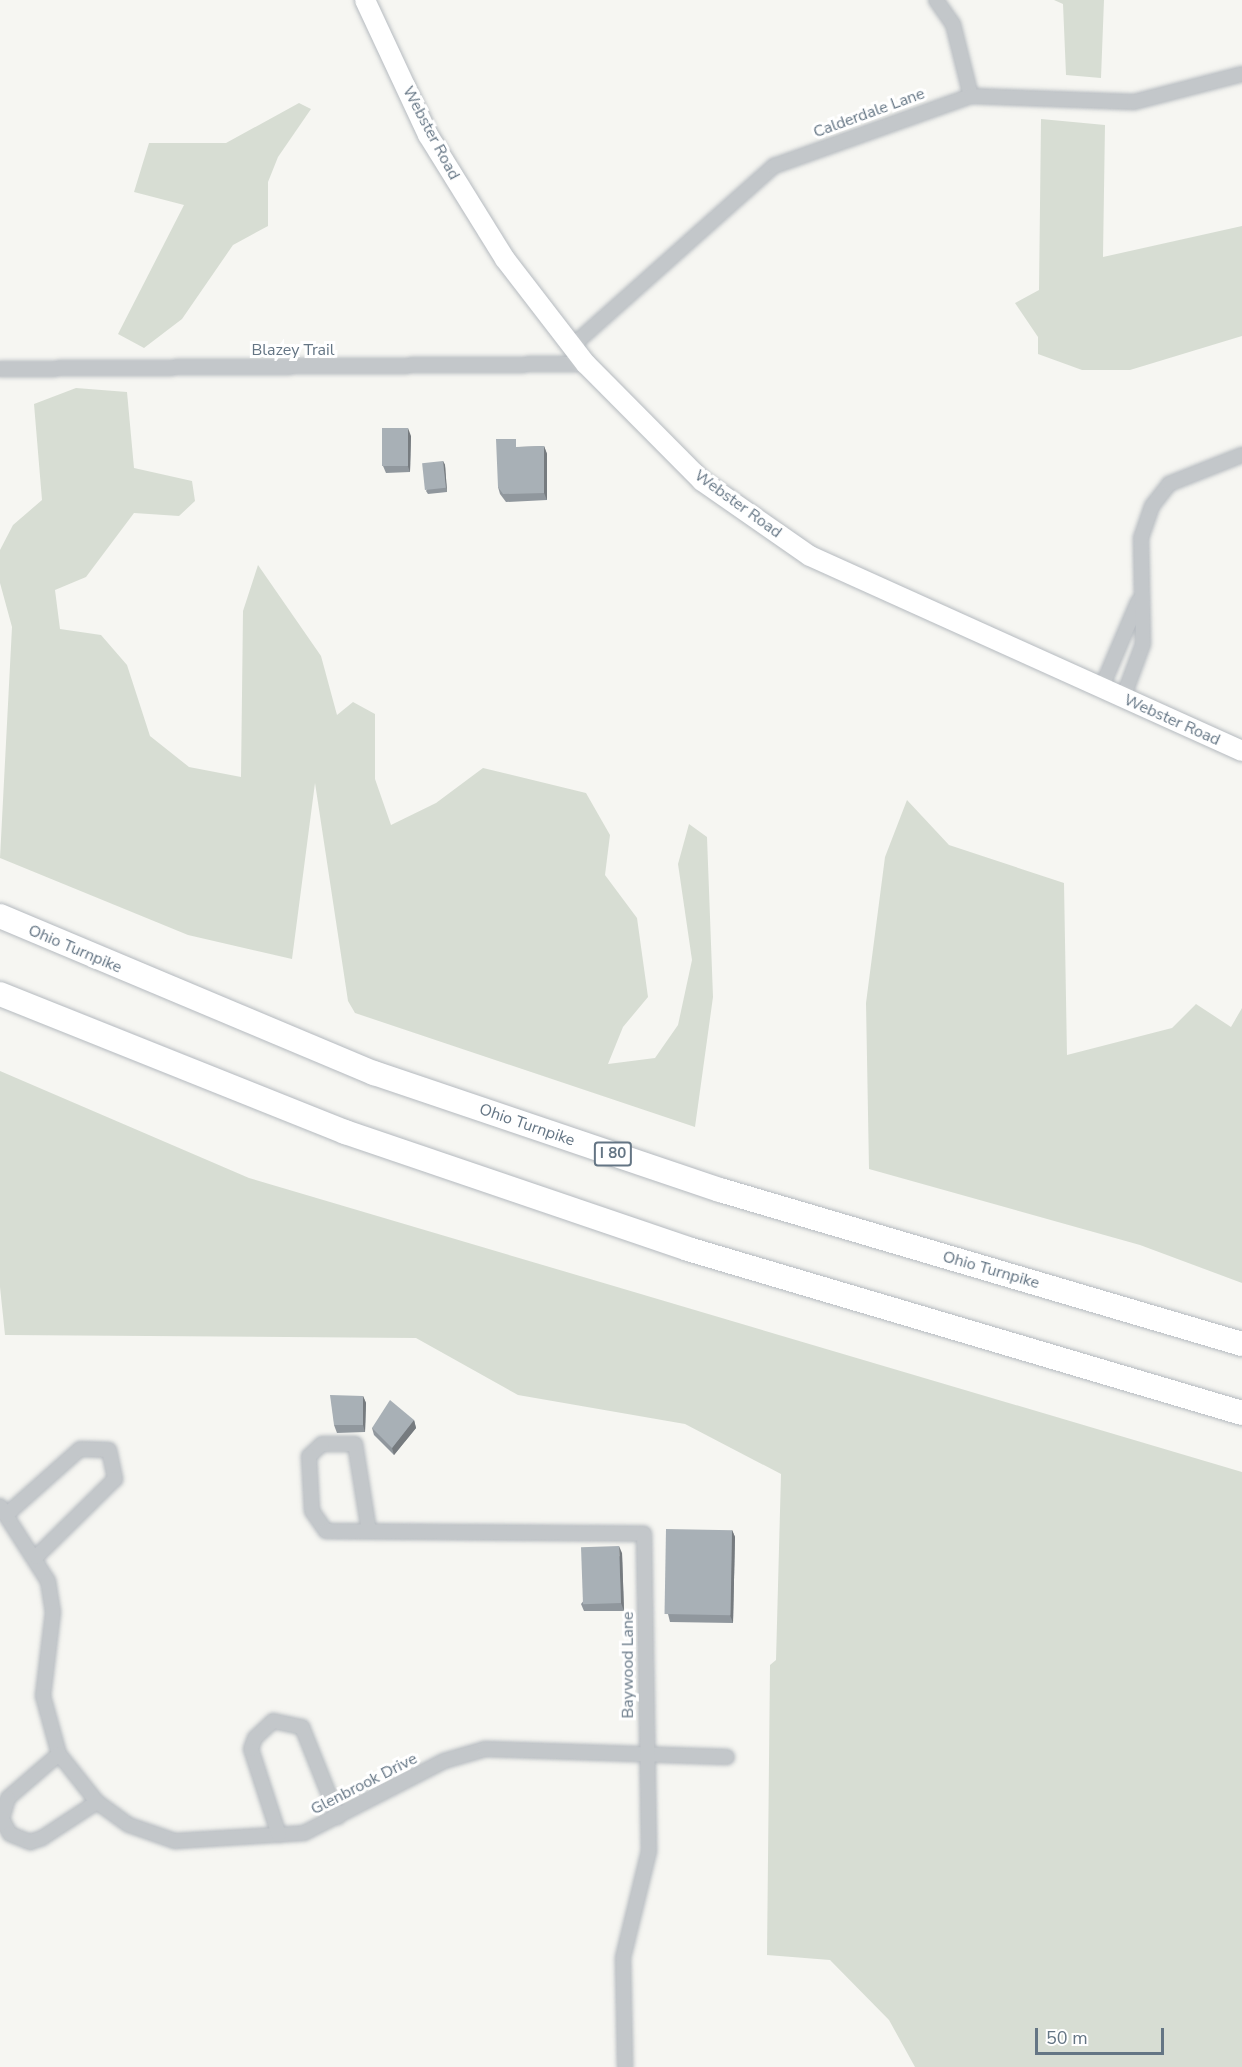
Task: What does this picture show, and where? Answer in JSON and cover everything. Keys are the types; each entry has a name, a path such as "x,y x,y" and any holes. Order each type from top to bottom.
{"highway":[{"name":"Ohio Turnpike","path":"0,916 397,1080 720,1190 1242,1344"},
{"path":"0,994 345,1132 688,1249 1242,1413"}],"street":[{"name":"Webster Road","path":"365,0 439,154 505,259 586,364 702,481 810,556 1242,751"},
{"path":"936,0 953,24 970,96"},
{"name":"Calderdale Lane","path":"572,346 774,166 970,96 1134,102 1242,74"},
{"name":"Blazey Trail","path":"0,369 586,364"},
{"path":"1123,698 1143,644 1140,594 1141,538 1152,506 1169,484 1242,455"},
{"path":"1101,689 1140,594"},
{"name":"Baywood Lane","path":"369,1531 356,1444 322,1444 309,1456 312,1511 326,1531 644,1534 645,1752 649,1851 623,1958 625,2067"},
{"path":"3,1511 80,1449 109,1449 115,1479 36,1557"},
{"name":"Glenbrook Drive","path":"3,1511 36,1557 48,1581 53,1612 43,1696 59,1754 97,1802 129,1825 176,1841 304,1833 444,1761 485,1749 645,1752 727,1757"},
{"path":"279,1835 251,1749 255,1738 273,1721 302,1727 338,1817"},
{"path":"59,1754 8,1798 2,1819 10,1834 30,1842 42,1838 97,1802"}],"shaded area":[{"path":"1054,0 1104,0 1101,78 1066,75 1063,4"},
{"path":"299,103 311,109 278,157 268,182 268,226 233,245 182,319 144,348 118,334 184,205 134,192 149,143 226,143"},
{"path":"1041,119 1105,125 1103,257 1242,226 1242,336 1130,370 1082,370 1038,354 1038,337 1015,303 1039,290"},
{"path":"76,388 127,392 134,468 192,481 195,501 179,516 134,513 86,577 55,590 60,629 101,635 127,665 150,736 189,767 241,777 243,611 258,565 321,656 337,715 353,702 375,714 375,779 391,825 436,803 483,768 586,793 610,835 605,875 637,918 648,997 623,1027 608,1064 655,1058 678,1025 692,960 678,864 689,824 707,837 713,997 695,1127 355,1013 348,1001 315,783 292,959 188,935 0,858 12,627 0,583 0,550 13,525 42,500 34,404"},
{"path":"907,800 949,845 1064,883 1067,1055 1172,1028 1196,1004 1231,1027 1242,1008 1242,1283 1140,1245 869,1169 866,1003 885,857"},
{"path":"0,1071 249,1178 1242,1472 1242,2067 915,2067 889,2020 830,1960 767,1955 770,1665 776,1660 781,1474 685,1424 518,1395 416,1338 5,1335 0,1287"}],"building":[{"path":"382,428 408,428 408,466 382,466"},
{"path":"496,439 516,439 516,447 544,446 544,493 503,494 498,487"},
{"path":"443,461 446,488 425,490 422,463"},
{"path":"330,1395 363,1396 363,1425 334,1425"},
{"path":"390,1400 414,1420 392,1448 372,1428"},
{"path":"666,1529 732,1530 731,1615 665,1614"},
{"path":"619,1546 621,1603 583,1604 581,1547"}]}
